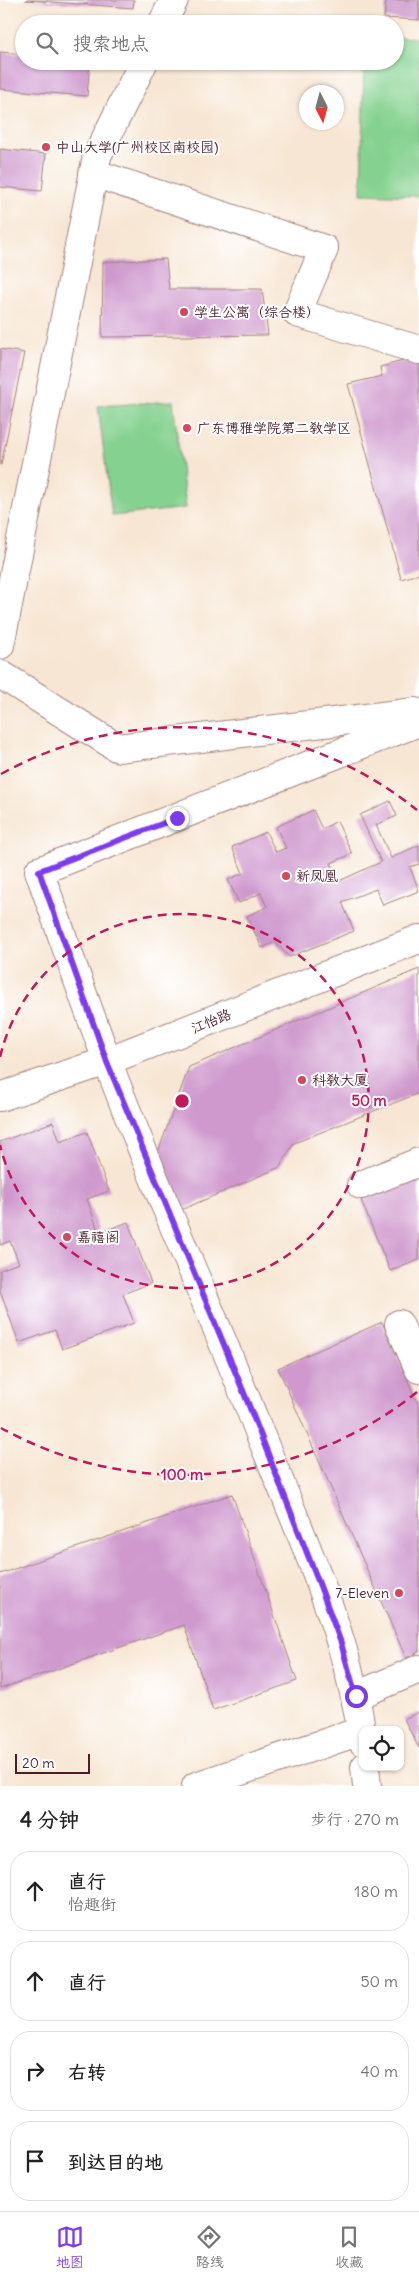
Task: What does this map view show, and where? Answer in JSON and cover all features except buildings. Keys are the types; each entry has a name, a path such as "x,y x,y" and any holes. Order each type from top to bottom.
{"street":[{"path":"166,15 174,0"},
{"path":"0,645 97,156 140,70"},
{"path":"93,173 324,250 297,313 419,350"},
{"path":"0,674 118,748 419,712"},
{"path":"360,1726 356,1696 341,1643 320,1586 244,1393 107,1062 39,871 419,722"},
{"name":"江怡路","path":"0,1097 107,1062 419,939"},
{"path":"361,1185 419,1162"},
{"path":"399,1324 419,1369"},
{"path":"356,1696 419,1668"},
{"path":"196,1786 359,1738"},
{"path":"366,1771 367,1786"}],"green space":[{"path":"404,37 419,38 419,196 361,194 364,70 404,70"},
{"path":"173,401 186,508 112,516 98,406"}],"place":[{"name":"中山大学(广州校区南校园)","path":"46,147"},
{"name":"学生公寓（综合楼）","path":"184,312"},
{"name":"广东博雅学院第二教学区","path":"187,428"},
{"name":"新凤凰","path":"286,876"},
{"name":"科教大厦","path":"302,1080"},
{"name":"嘉禧阁","path":"67,1237"},
{"name":"7-Eleven","path":"399,1593"}],"route":[{"path":"177,818 39,871 107,1062 244,1393 320,1586 341,1643 356,1696"}]}
